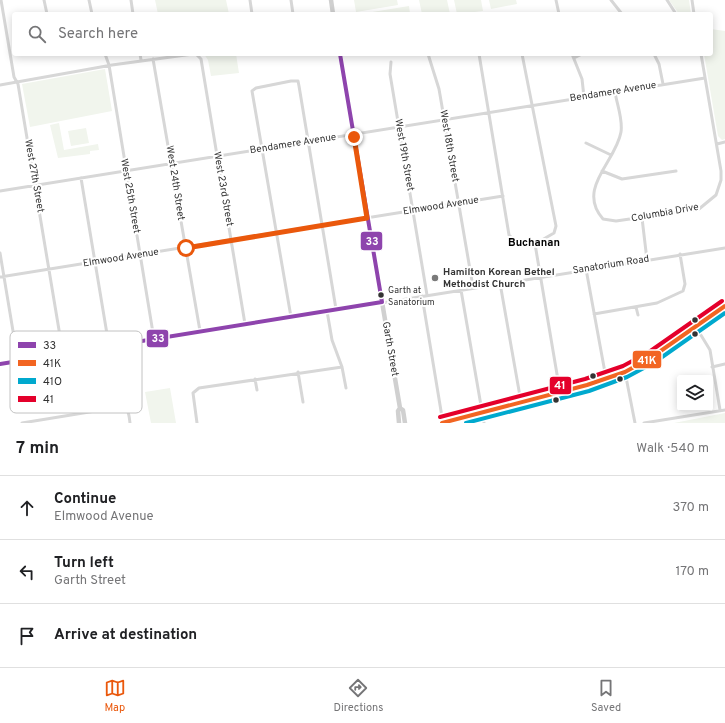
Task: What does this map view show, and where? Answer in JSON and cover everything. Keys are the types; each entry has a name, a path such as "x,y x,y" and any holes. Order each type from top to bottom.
{"main road":[{"path":"331,0 333,12"},
{"name":"Garth Street","path":"340,56 400,408 403,410 405,423"},
{"path":"442,423 560,392 625,372 648,360 725,306"},
{"name":"Garth Street","path":"399,423 398,412 400,408"}],"street":[{"name":"West 27th Street","path":"1,0 50,270 59,331"},
{"path":"44,0 47,12"},
{"path":"89,0 92,12"},
{"path":"131,0 133,12"},
{"path":"250,0 252,12"},
{"path":"291,0 293,12"},
{"path":"556,0 559,12"},
{"path":"611,0 620,12"},
{"path":"667,0 675,12"},
{"path":"692,0 694,12"},
{"name":"West 25th Street","path":"106,56 109,65 154,339"},
{"path":"140,56 141,60"},
{"path":"0,85 109,65 179,56"},
{"name":"West 23rd Street","path":"198,56 201,59 245,324"},
{"name":"West 18th Street","path":"429,56 439,89 473,287"},
{"path":"478,56 511,238 535,244 554,233 556,226 522,56"},
{"path":"578,56 574,58 582,79 584,97"},
{"path":"655,56 659,64 663,84"},
{"name":"Columbia Drive","path":"616,92 622,131 619,140 602,171 594,191 598,214 603,219 609,221 642,218 699,209 716,195 721,180 717,144 701,56"},
{"name":"West 24th Street","path":"153,59 200,331"},
{"name":"West 19th Street","path":"390,62 390,74 427,295"},
{"name":"Bendamere Avenue","path":"0,191 705,78"},
{"path":"290,317 277,232 252,91 256,88 291,81 298,81 336,309"},
{"path":"717,144 725,142"},
{"path":"586,143 611,155"},
{"path":"602,171 622,179 676,171"},
{"path":"81,178 106,331"},
{"name":"Elmwood Avenue","path":"2,277 503,196"},
{"path":"642,218 647,260"},
{"path":"535,244 560,392"},
{"name":"Sanatorium Road","path":"142,341 540,276 725,248"},
{"path":"0,253 2,277 12,331"},
{"path":"594,314 657,304 683,291 685,284 680,254"},
{"path":"586,269 606,378"},
{"path":"500,283 521,402"},
{"path":"461,290 484,423"},
{"path":"422,296 442,423"},
{"path":"636,307 638,315"},
{"path":"327,311 332,340 342,367 346,388"},
{"path":"696,327 708,345 720,410"},
{"name":"Sanatorium Road","path":"0,364 10,362"},
{"path":"712,366 725,364"},
{"path":"197,423 193,396 195,390 298,372 342,367"},
{"path":"298,372 303,402"},
{"path":"625,372 635,423"},
{"path":"255,379 257,390"},
{"path":"644,423 725,410"},
{"path":"22,423 86,413"},
{"path":"128,413 130,423"}],"shaded area":[{"path":"155,0 226,0 229,12 158,12"},
{"path":"354,0 397,0 398,5 356,12"},
{"path":"419,0 447,0 450,12 422,12"},
{"path":"454,0 481,0 483,11 457,12"},
{"path":"489,0 516,0 517,4 491,9"},
{"path":"669,0 689,0 691,12 678,12"},
{"path":"409,6 410,12 372,12"},
{"path":"713,29 725,31 725,139 722,140 718,136 704,56 713,56"},
{"path":"205,56 236,56 239,73 211,76 208,60"},
{"path":"105,69 112,111 30,127 22,84"},
{"path":"59,123 64,150 98,144 99,150 90,151 90,154 58,158 50,125"},
{"path":"86,128 89,143 71,146 68,131"},
{"path":"170,388 176,423 151,423 145,392"},
{"path":"725,413 725,423 674,423"}],"transit line":[{"name":"33","path":"142,341 382,302 340,56"},
{"name":"41","path":"440,417 585,379 623,366 649,352 722,301"},
{"name":"41K","path":"442,423 587,385 625,372 652,357 725,306"},
{"name":"41O","path":"466,423 589,391 627,377 655,362 725,313"},
{"name":"33","path":"0,364 10,362"}],"place":[{"name":"Hamilton Korean Bethel Methodist Church","path":"435,278"},
{"name":"Garth at Sanatorium","path":"381,295"}],"district":[{"name":"Buchanan","path":"534,243"}],"route":[{"path":"186,248 367,218 354,137"}]}
